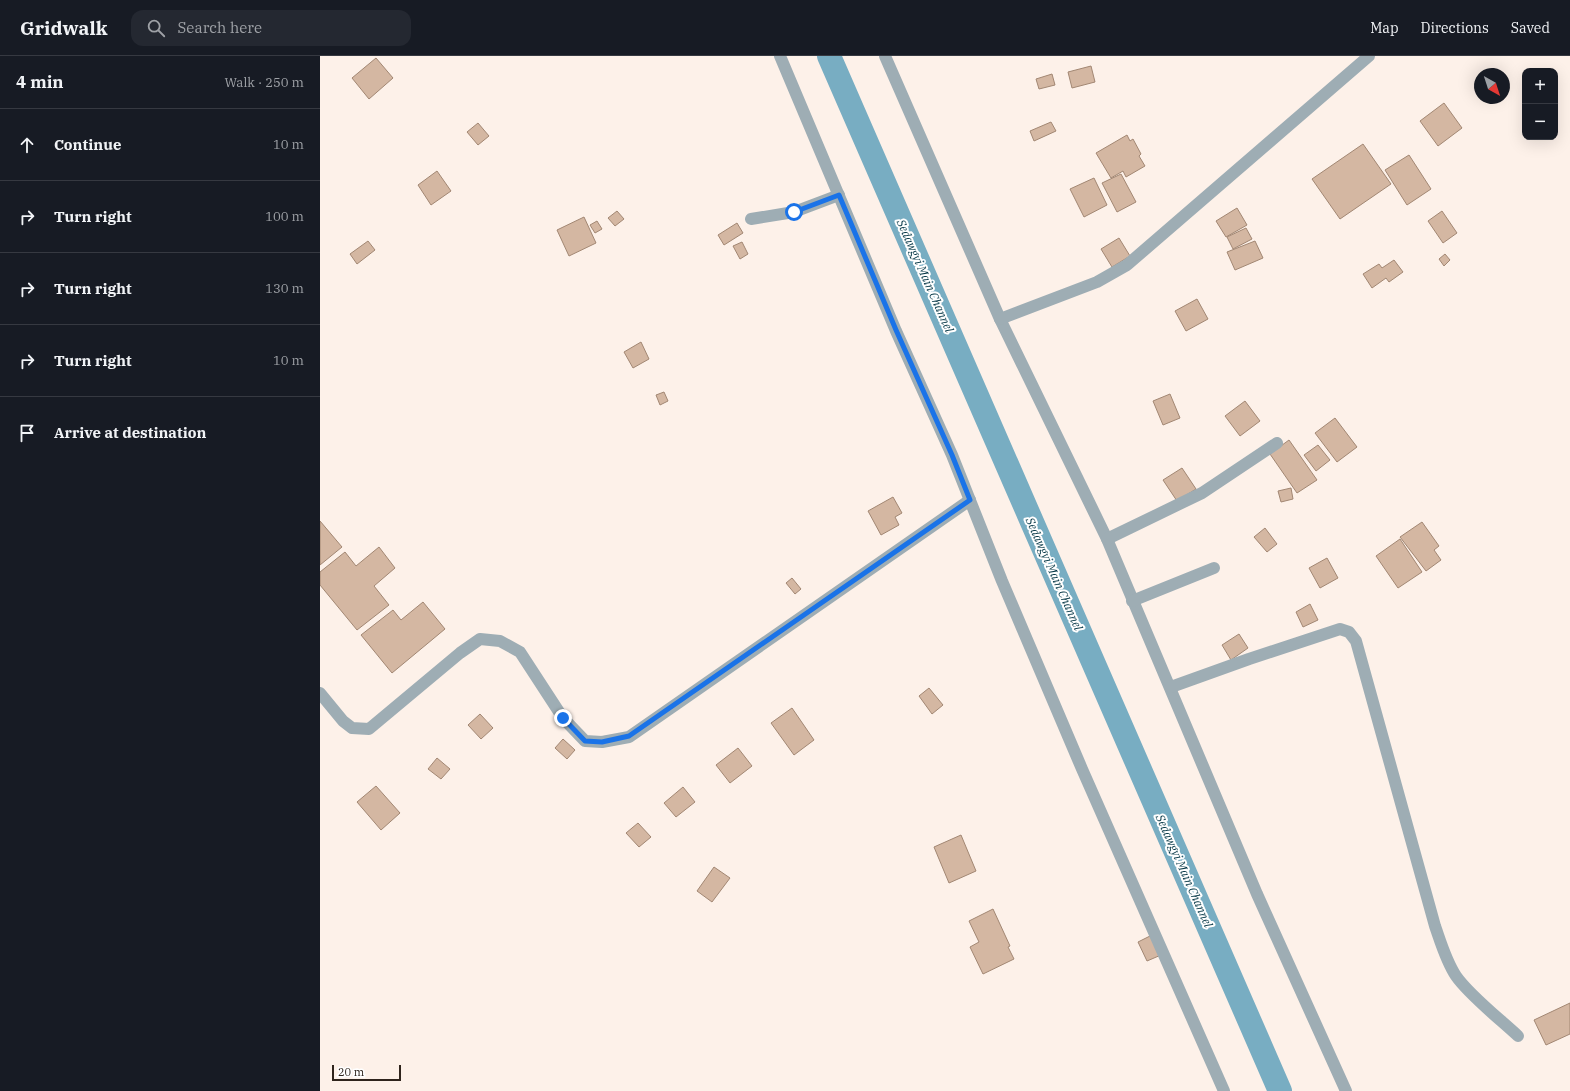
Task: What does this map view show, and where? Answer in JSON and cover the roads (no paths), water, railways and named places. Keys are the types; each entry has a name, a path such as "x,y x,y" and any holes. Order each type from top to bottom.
{"street":[{"path":"780,56 896,330 952,455 1002,581 1082,769 1224,1091"},
{"path":"885,56 1000,319 1108,540 1132,600 1171,687 1258,894 1346,1091"},
{"path":"1000,319 1097,282 1128,265 1370,56"},
{"path":"751,219 794,212 839,195"},
{"path":"1108,540 1202,493 1277,443"},
{"path":"320,693 343,721 352,728 369,729 460,653 480,640 500,640 520,652 563,718 585,741 602,742 629,736 970,500"},
{"path":"1132,600 1214,568"},
{"path":"1171,687 1249,658 1340,629 1349,632 1356,641 1435,926 1449,964 1466,988 1518,1036"}],"waterway":[{"name":"Sedawgyi Main Channel","path":"829,56 1280,1091"}]}
